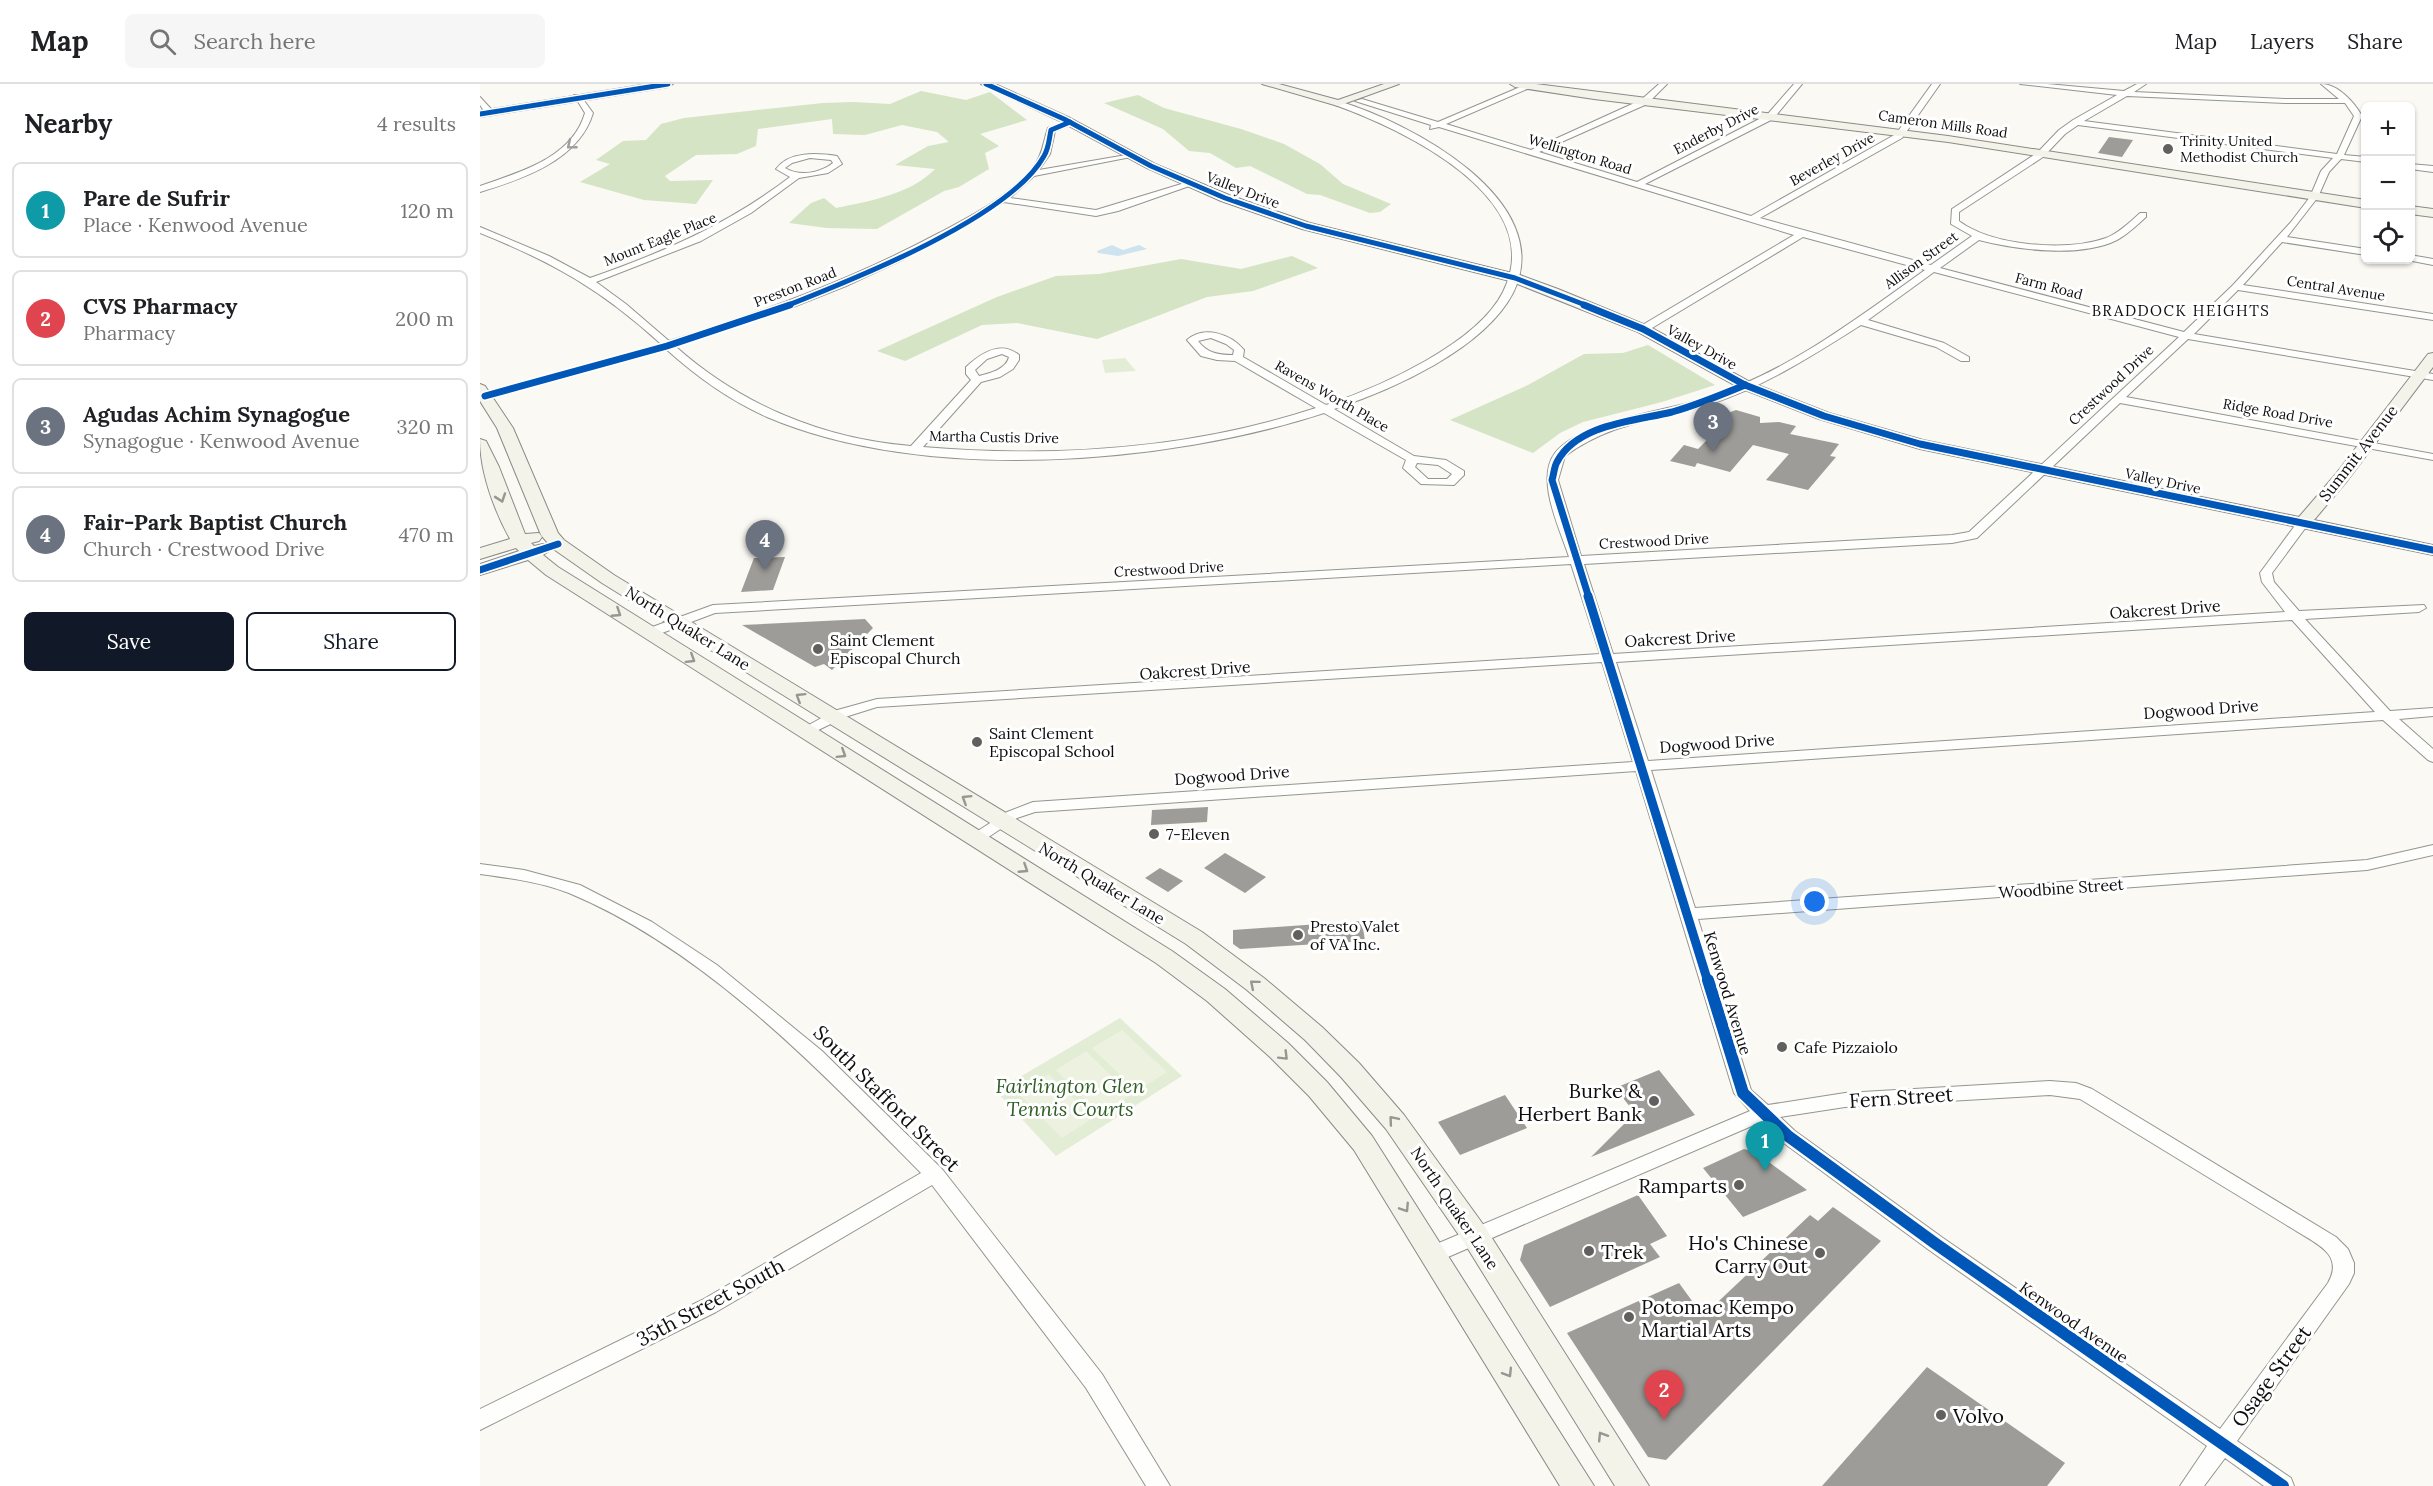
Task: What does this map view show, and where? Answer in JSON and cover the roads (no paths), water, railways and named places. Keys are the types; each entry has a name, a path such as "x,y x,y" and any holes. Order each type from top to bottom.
{"street":[{"path":"480,99 485,113 668,84"},
{"name":"Valley Drive","path":"986,84 1070,122 1132,156 1191,184 1306,226 1356,241 1515,278 1586,304 1643,329 1745,385 1824,416 1920,444 2433,550"},
{"path":"1267,84 1338,103 1412,134 1467,171 1498,205 1513,233 1517,249 1515,278"},
{"path":"1338,103 1394,84"},
{"name":"Cameron Mills Road","path":"1515,84 1903,133 2361,203"},
{"path":"1531,153 1644,102 1663,84"},
{"name":"Enderby Drive","path":"1636,185 1770,117 1798,84"},
{"name":"Beverley Drive","path":"1752,219 1903,133 1936,84"},
{"path":"2024,84 2285,101 2347,101"},
{"name":"Allison Street","path":"1745,385 1800,360 1860,321 1977,237 1954,222 1956,211 2041,154 2062,132 2076,122 2142,84"},
{"path":"2325,84 2347,101"},
{"path":"1412,134 1530,86"},
{"path":"480,189 525,172 558,155 578,140 587,127 589,113 577,97"},
{"name":"Wellington Road","path":"1350,99 1802,234"},
{"name":"Crestwood Drive","path":"649,633 713,609 1963,538 1973,535 2186,336 2236,287 2279,239 2314,197 2325,171 2339,157 2352,132 2358,116 2356,108 2347,101"},
{"name":"Preston Road","path":"482,394 670,346 777,310 872,271 936,239 1000,199 1032,174 1045,155 1051,130 1070,122"},
{"path":"2076,122 2361,159"},
{"path":"810,156 828,157 838,161 835,168 829,171 798,175 782,172 781,166 791,160 810,156"},
{"path":"1032,174 1132,156"},
{"path":"2415,167 2433,169"},
{"name":"Mount Eagle Place","path":"588,282 675,250 727,226 774,195 798,175"},
{"path":"1000,199 1096,213 1191,184"},
{"path":"2415,211 2433,213"},
{"path":"1977,237 2045,248 2078,247 2110,239 2142,215"},
{"name":"Martha Custis Drive","path":"480,230 552,261 608,294 705,376 727,392 777,417 824,434 914,450 1003,456 1110,451 1208,439 1260,428 1327,409 1391,384 1447,354 1490,319 1508,296 1515,278"},
{"path":"1643,329 1802,234"},
{"name":"Farm Road","path":"1802,234 2186,336 2426,376"},
{"path":"2279,239 2361,251"},
{"path":"2415,259 2433,262"},
{"name":"Central Avenue","path":"2236,287 2433,317"},
{"path":"1860,321 1940,345 1965,359"},
{"name":"Summit Avenue","path":"2433,357 2426,376 2366,444 2266,573 2268,582 2295,616 2386,715 2433,757"},
{"name":"Ravens Worth Place","path":"1236,358 1412,459"},
{"path":"914,450 977,380"},
{"name":"Kenwood Avenue","path":"1745,385 1689,406 1604,428 1560,454 1552,480 1743,1093 1788,1136 1936,1244 2283,1486"},
{"path":"480,570 526,547 553,538 505,428 482,394"},
{"name":"Ridge Road Drive","path":"2117,399 2433,456"},
{"name":"North Quaker Lane","path":"480,444 489,459 508,519 526,547 552,571 1164,957 1216,995 1279,1050 1318,1089 1363,1143 1578,1486"},
{"name":"North Quaker Lane","path":"553,538 599,573 1194,938 1311,1031 1351,1071 1399,1127 1476,1236 1633,1486"},
{"path":"480,554 526,547"},
{"name":"Oakcrest Drive","path":"805,731 831,716 877,703 2419,608"},
{"name":"Dogwood Drive","path":"975,838 1021,810 1047,806 2433,712"},
{"name":"Woodbine Street","path":"1688,914 2367,865 2433,850"},
{"name":"South Stafford Street","path":"480,869 524,874 582,891 646,926 711,969 816,1056 935,1174 1094,1381 1159,1486"},
{"name":"Fern Street","path":"1434,1254 1762,1113 1845,1100 2020,1089 2076,1090 2300,1223 2334,1246 2344,1259 2344,1263"},
{"name":"35th Street South","path":"480,1420 709,1306 935,1174"},
{"name":"Osage Street","path":"2191,1486 2336,1289 2344,1273 2344,1263"}],"water":[{"path":"1112,245 1123,250 1139,245 1147,249 1118,256 1097,251"}],"place":[{"name":"Trinity United Methodist Church","path":"2168,149"},
{"name":"Agudas Achim Synagogue","path":"1713,452"},
{"name":"Fair-Park Baptist Church","path":"765,570"},
{"name":"Saint Clement Episcopal Church","path":"818,649"},
{"name":"Saint Clement Episcopal School","path":"977,742"},
{"name":"7-Eleven","path":"1154,834"},
{"name":"Presto Valet of VA Inc.","path":"1298,935"},
{"name":"Cafe Pizzaiolo","path":"1782,1047"},
{"name":"Burke & Herbert Bank","path":"1654,1101"},
{"name":"Pare de Sufrir","path":"1765,1171"},
{"name":"Ramparts","path":"1739,1185"},
{"name":"Trek","path":"1589,1251"},
{"name":"Ho's Chinese Carry Out","path":"1820,1253"},
{"name":"Potomac Kempo Martial Arts","path":"1629,1317"},
{"name":"Volvo","path":"1941,1415"},
{"name":"CVS Pharmacy","path":"1664,1420"}],"district":[{"name":"BRADDOCK HEIGHTS","path":"2181,310"}],"park label":[{"name":"Fairlington Glen Tennis Courts","path":"1070,1096"}]}
